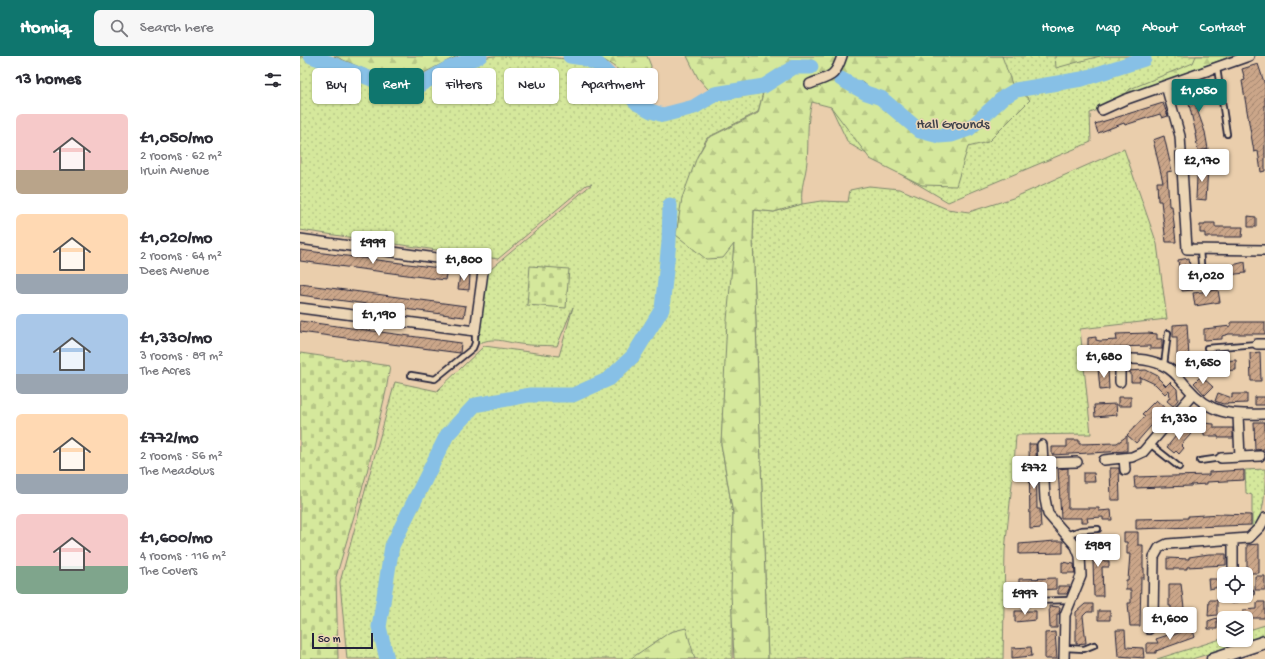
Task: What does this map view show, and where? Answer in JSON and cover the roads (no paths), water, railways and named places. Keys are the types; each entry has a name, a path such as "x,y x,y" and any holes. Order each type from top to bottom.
{"street":[{"path":"810,84 833,75 838,68 842,56"},
{"path":"1102,110 1124,100 1249,56"},
{"path":"1166,86 1180,136 1186,249 1265,250"},
{"path":"300,239 479,264 482,267 483,272 475,331 300,308"},
{"path":"1120,359 1120,382"},
{"path":"1104,360 1138,359 1164,365 1174,372 1193,394 1208,405 1229,414 1265,414"},
{"path":"1104,460 1132,457 1143,452 1193,394"},
{"path":"1238,415 1240,457"},
{"path":"1042,445 1048,514 1076,546 1080,556 1081,576 1065,614 1064,659"},
{"path":"1221,458 1260,456"},
{"path":"1124,458 1125,470"},
{"path":"1043,463 1077,462"},
{"path":"1149,629 1154,618 1154,557 1159,548 1167,544 1249,538 1262,528 1265,518"},
{"path":"1234,540 1234,567"},
{"path":"1154,618 1168,623"},
{"path":"1214,659 1265,642"}],"lane":[{"path":"1217,68 1227,134"},
{"path":"1200,248 1202,277"},
{"path":"1196,277 1211,277"},
{"path":"411,375 435,379 473,348 475,342 475,331"},
{"path":"1164,365 1168,333"},
{"path":"1207,348 1261,344"},
{"path":"1150,444 1179,467"},
{"path":"1200,461 1221,458"},
{"path":"1066,535 1081,530 1098,529"},
{"path":"1032,601 1070,600"},
{"path":"1065,648 1084,649 1094,645"}],"water":[{"path":"843,76 864,83 881,98 872,99 872,102 857,95 840,82"}],"waterway":[{"path":"311,56 390,86 407,89 418,86 447,69 480,56"},
{"path":"570,56 583,58 598,64 638,104 663,115 694,107 715,94 764,86 794,67 811,67"},
{"path":"841,79 866,93 881,98 920,131 939,136 952,135 969,129 1004,97 1016,90 1082,79 1144,59"},
{"path":"387,659 379,627 392,546 447,435 475,405 529,395 573,395 609,379 633,356 662,309 669,242 670,205"}],"park label":[{"name":"Hall Grounds","path":"953,125"}]}
